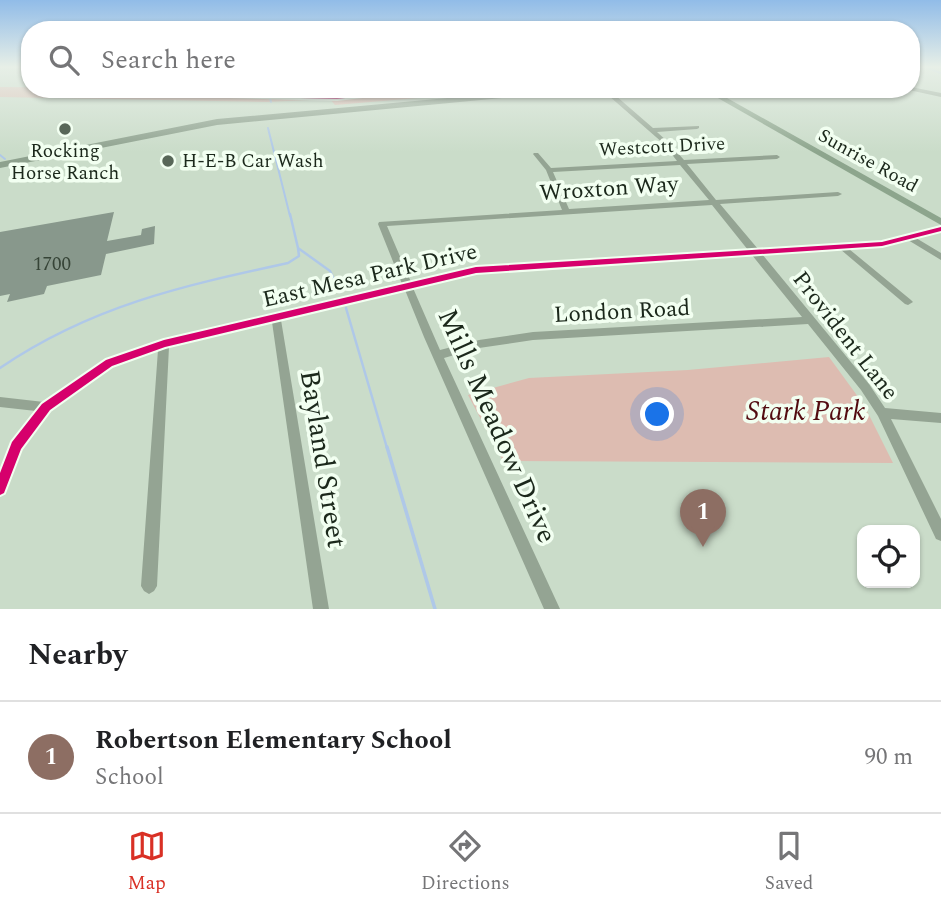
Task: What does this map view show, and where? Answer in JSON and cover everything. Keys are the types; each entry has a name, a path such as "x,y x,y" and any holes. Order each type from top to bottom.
{"highway":[{"path":"0,165 195,125 480,98"},
{"path":"0,172 234,121"},
{"path":"0,172 69,155 81,147"}],"main road":[{"name":"Sunrise Road","path":"721,98 941,222"}],"street":[{"name":"Provident Lane","path":"614,98 652,131 681,162 882,413 941,534"},
{"path":"652,131 698,127"},
{"path":"536,154 549,170 566,211"},
{"name":"Westcott Drive","path":"549,170 777,157"},
{"name":"Wroxton Way","path":"383,224 838,194"},
{"name":"Mills Meadow Drive","path":"383,224 438,355 552,609"},
{"name":"East Mesa Park Drive","path":"0,489 16,446 46,407 109,363 164,344 408,284 500,267 756,254 881,244 941,229"},
{"path":"910,238 941,257"},
{"path":"842,247 908,302"},
{"name":"Bayland Street","path":"276,317 321,609"},
{"name":"London Road","path":"438,355 478,344 533,336 810,320"},
{"path":"149,586 164,344"},
{"path":"0,402 46,407"},
{"path":"882,413 941,418"}],"green space":[{"path":"0,95 21,95 21,97"},
{"path":"53,98 419,98 335,105 330,99 267,102"},
{"name":"Stark Park","path":"829,357 864,405 893,463 503,461 468,395 529,378 688,370"}],"building":[{"path":"114,212 107,241 141,235 142,229 155,226 154,244 106,254 101,275 47,286 44,294 7,302 10,294 0,296 0,232"}],"waterway":[{"path":"270,98 271,102"},
{"path":"268,128 290,216"},
{"path":"0,155 5,159"},
{"path":"290,214 298,248"},
{"path":"0,368 68,329 103,314 174,290 288,263 299,256 298,248"},
{"path":"298,248 330,271 340,292"},
{"path":"346,308 387,448"},
{"path":"387,447 435,609"}],"cycle path":[{"path":"0,489 16,446 46,407 109,363 164,344 476,270 882,244 941,229"}],"place":[{"name":"Rocking Horse Ranch","path":"65,129"},
{"name":"H-E-B Car Wash","path":"168,161"},
{"name":"Robertson Elementary School","path":"703,547"}]}
